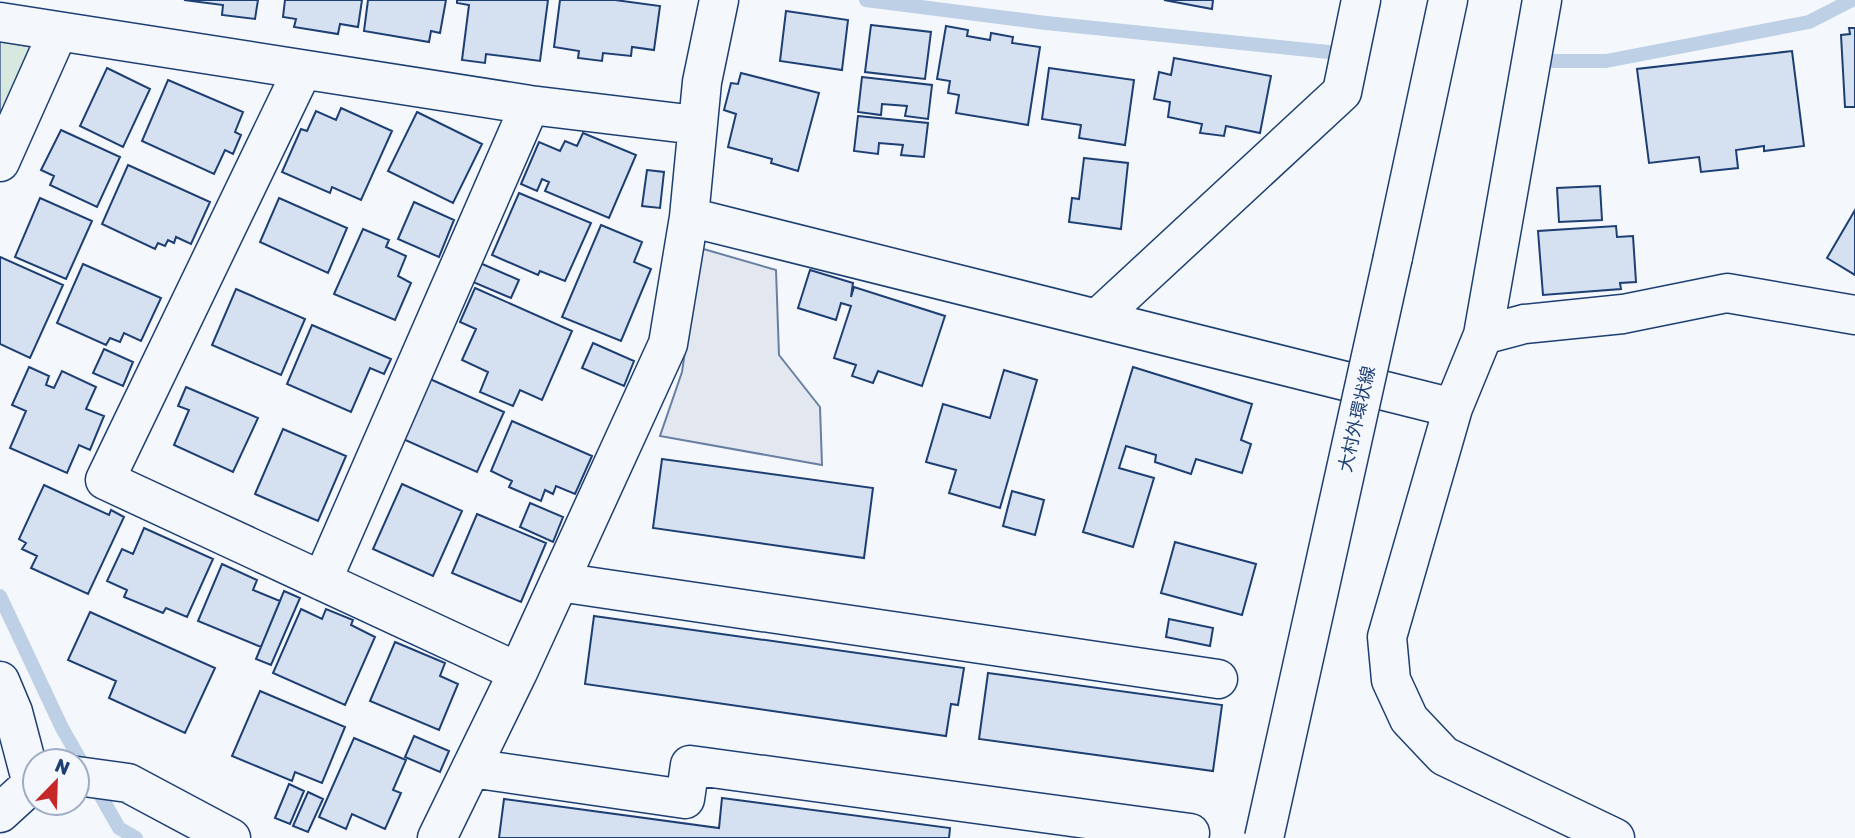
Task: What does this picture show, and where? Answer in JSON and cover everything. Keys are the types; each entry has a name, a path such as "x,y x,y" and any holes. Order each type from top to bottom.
{"street":[{"path":"437,838 518,672 668,344 690,217 696,125 702,82 719,0"},
{"path":"1097,319 1342,92 1361,0"},
{"name":"大村外環状線","path":"1264,838 1448,0"},
{"path":"1542,0 1483,335 1453,408 1387,637 1391,680 1409,719 1444,756 1615,838"},
{"path":"0,22 530,105 696,125"},
{"path":"0,162 58,32"},
{"path":"302,71 105,480 518,672"},
{"path":"322,581 530,105"},
{"path":"690,217 1453,408"},
{"path":"1483,335 1524,324 1623,314 1727,293 1855,314"},
{"path":"559,582 1218,679"},
{"path":"0,681 13,712 21,772"},
{"path":"471,768 685,799 690,765 1190,832"},
{"path":"91,778 128,783 231,838"},
{"path":"0,813 21,782"}],"shaded area":[{"path":"0,41 33,47 0,121"},
{"path":"700,248 776,270 779,355 820,407 822,465 660,436 682,372"}],"building":[{"path":"184,0 258,0 255,19 222,15 223,5"},
{"path":"285,0 362,0 358,27 340,24 338,34 294,27 296,19 283,17"},
{"path":"368,0 446,0 440,33 431,31 429,42 364,31"},
{"path":"457,0 548,0 540,61 486,54 485,63 462,60 469,5 457,3"},
{"path":"560,0 615,0 660,6 654,50 632,47 631,56 603,53 602,61 578,58 579,51 554,47"},
{"path":"1164,0 1213,0 1212,9"},
{"path":"786,11 848,20 842,70 780,61"},
{"path":"871,25 931,32 925,79 865,72"},
{"path":"946,26 968,30 967,36 990,40 991,33 1013,37 1012,43 1040,47 1028,125 956,113 959,95 948,93 950,81 937,79"},
{"path":"1849,28 1855,28 1855,107 1845,107 1841,35 1850,34"},
{"path":"1792,51 1804,146 1764,151 1764,146 1736,150 1738,168 1701,172 1699,157 1649,163 1637,69"},
{"path":"1174,58 1271,76 1260,133 1226,126 1224,136 1200,133 1202,124 1168,117 1170,102 1154,99 1159,72 1171,75"},
{"path":"107,68 150,89 123,147 80,126"},
{"path":"1049,68 1134,80 1125,145 1079,138 1081,125 1042,119"},
{"path":"741,73 819,93 798,171 771,163 772,159 728,147 736,114 724,110 731,83 738,84"},
{"path":"862,77 932,85 928,119 905,116 907,106 882,104 881,115 858,112"},
{"path":"168,80 243,112 235,132 241,135 233,154 225,150 214,174 142,141"},
{"path":"341,108 392,131 361,200 332,187 330,193 282,172 301,129 307,131 316,111 336,120"},
{"path":"417,112 482,144 453,203 388,171"},
{"path":"858,116 928,123 924,157 901,155 903,145 879,143 878,154 854,151"},
{"path":"61,130 120,157 97,207 50,185 54,176 41,170"},
{"path":"583,133 636,155 609,218 545,191 549,182 542,179 537,191 521,184 539,142 560,151 565,141 577,146"},
{"path":"1084,158 1128,163 1121,229 1069,222 1072,198 1079,199"},
{"path":"128,165 210,202 191,244 176,237 174,243 168,240 165,246 158,243 155,249 102,224"},
{"path":"647,170 664,172 660,208 642,206"},
{"path":"1600,186 1602,220 1559,222 1557,188"},
{"path":"519,193 591,223 565,281 540,271 538,275 492,255"},
{"path":"40,198 92,221 66,279 15,257"},
{"path":"279,198 347,228 328,273 260,242"},
{"path":"414,202 454,220 439,257 398,239"},
{"path":"1855,210 1855,275 1827,258"},
{"path":"601,225 642,242 634,262 651,269 621,341 562,317"},
{"path":"1616,226 1617,237 1633,236 1636,282 1620,283 1621,289 1543,295 1538,231"},
{"path":"363,229 389,240 386,247 406,256 398,276 411,283 395,320 334,294"},
{"path":"0,257 63,285 30,358 0,344"},
{"path":"480,263 519,280 511,298 473,282"},
{"path":"83,264 161,298 141,341 124,333 120,342 110,338 106,345 57,323"},
{"path":"810,270 853,283 851,297 854,287 945,316 922,386 878,371 873,383 852,376 856,365 834,358 851,306 841,303 836,320 798,308"},
{"path":"475,288 572,331 542,400 520,390 513,406 480,392 488,372 462,360 476,329 460,322"},
{"path":"236,289 305,319 281,375 212,345"},
{"path":"312,325 391,359 384,374 370,368 351,412 287,384"},
{"path":"593,343 634,361 624,386 582,368"},
{"path":"104,349 133,362 123,386 93,373"},
{"path":"29,367 49,376 46,385 54,388 62,371 96,387 86,409 104,416 90,450 79,445 67,473 10,448 26,411 12,405"},
{"path":"1133,367 1252,404 1241,440 1251,444 1242,473 1196,459 1191,474 1155,462 1156,455 1126,446 1119,468 1154,478 1133,547 1083,532"},
{"path":"1004,370 1037,380 1000,508 949,493 956,470 926,462 943,404 990,418"},
{"path":"430,379 504,412 477,472 403,439"},
{"path":"186,387 258,418 233,472 174,445 189,410 178,406"},
{"path":"512,421 592,456 575,494 556,486 553,494 545,490 541,501 509,487 512,481 491,471"},
{"path":"283,429 346,456 318,521 255,494"},
{"path":"662,459 873,488 864,558 653,528"},
{"path":"402,484 462,511 433,576 373,549"},
{"path":"44,485 109,515 111,510 124,517 88,594 31,568 37,556 22,549 26,543 19,539"},
{"path":"1012,491 1044,500 1035,535 1003,526"},
{"path":"530,503 563,517 553,542 520,527"},
{"path":"477,514 546,543 521,602 452,573"},
{"path":"144,528 213,559 187,617 166,608 163,613 124,597 127,590 107,581 122,549 133,554"},
{"path":"1175,542 1256,564 1242,615 1161,593"},
{"path":"222,564 257,580 253,590 280,601 261,647 198,621"},
{"path":"284,591 300,598 271,665 256,659"},
{"path":"301,609 322,619 326,609 353,620 351,625 375,637 345,705 273,673"},
{"path":"90,612 215,668 185,733 109,698 116,681 68,660"},
{"path":"594,616 964,668 958,705 951,704 946,736 585,684"},
{"path":"1169,619 1213,628 1210,646 1166,637"},
{"path":"395,642 445,663 440,676 458,684 439,730 370,701"},
{"path":"988,673 1222,705 1213,771 979,739"},
{"path":"260,691 345,727 322,783 295,772 292,781 232,756"},
{"path":"414,736 449,751 440,772 405,757"},
{"path":"354,738 406,760 393,790 401,793 385,829 352,814 346,829 319,817"},
{"path":"289,784 304,791 290,824 275,818"},
{"path":"308,792 323,799 308,832 293,826"},
{"path":"722,798 950,828 949,838 499,838 504,799 719,828"}],"waterway":[{"path":"866,0 1046,23 1348,54"},
{"path":"1551,61 1606,61 1809,22 1852,0"},
{"path":"0,596 62,728 119,828 136,838"}]}
